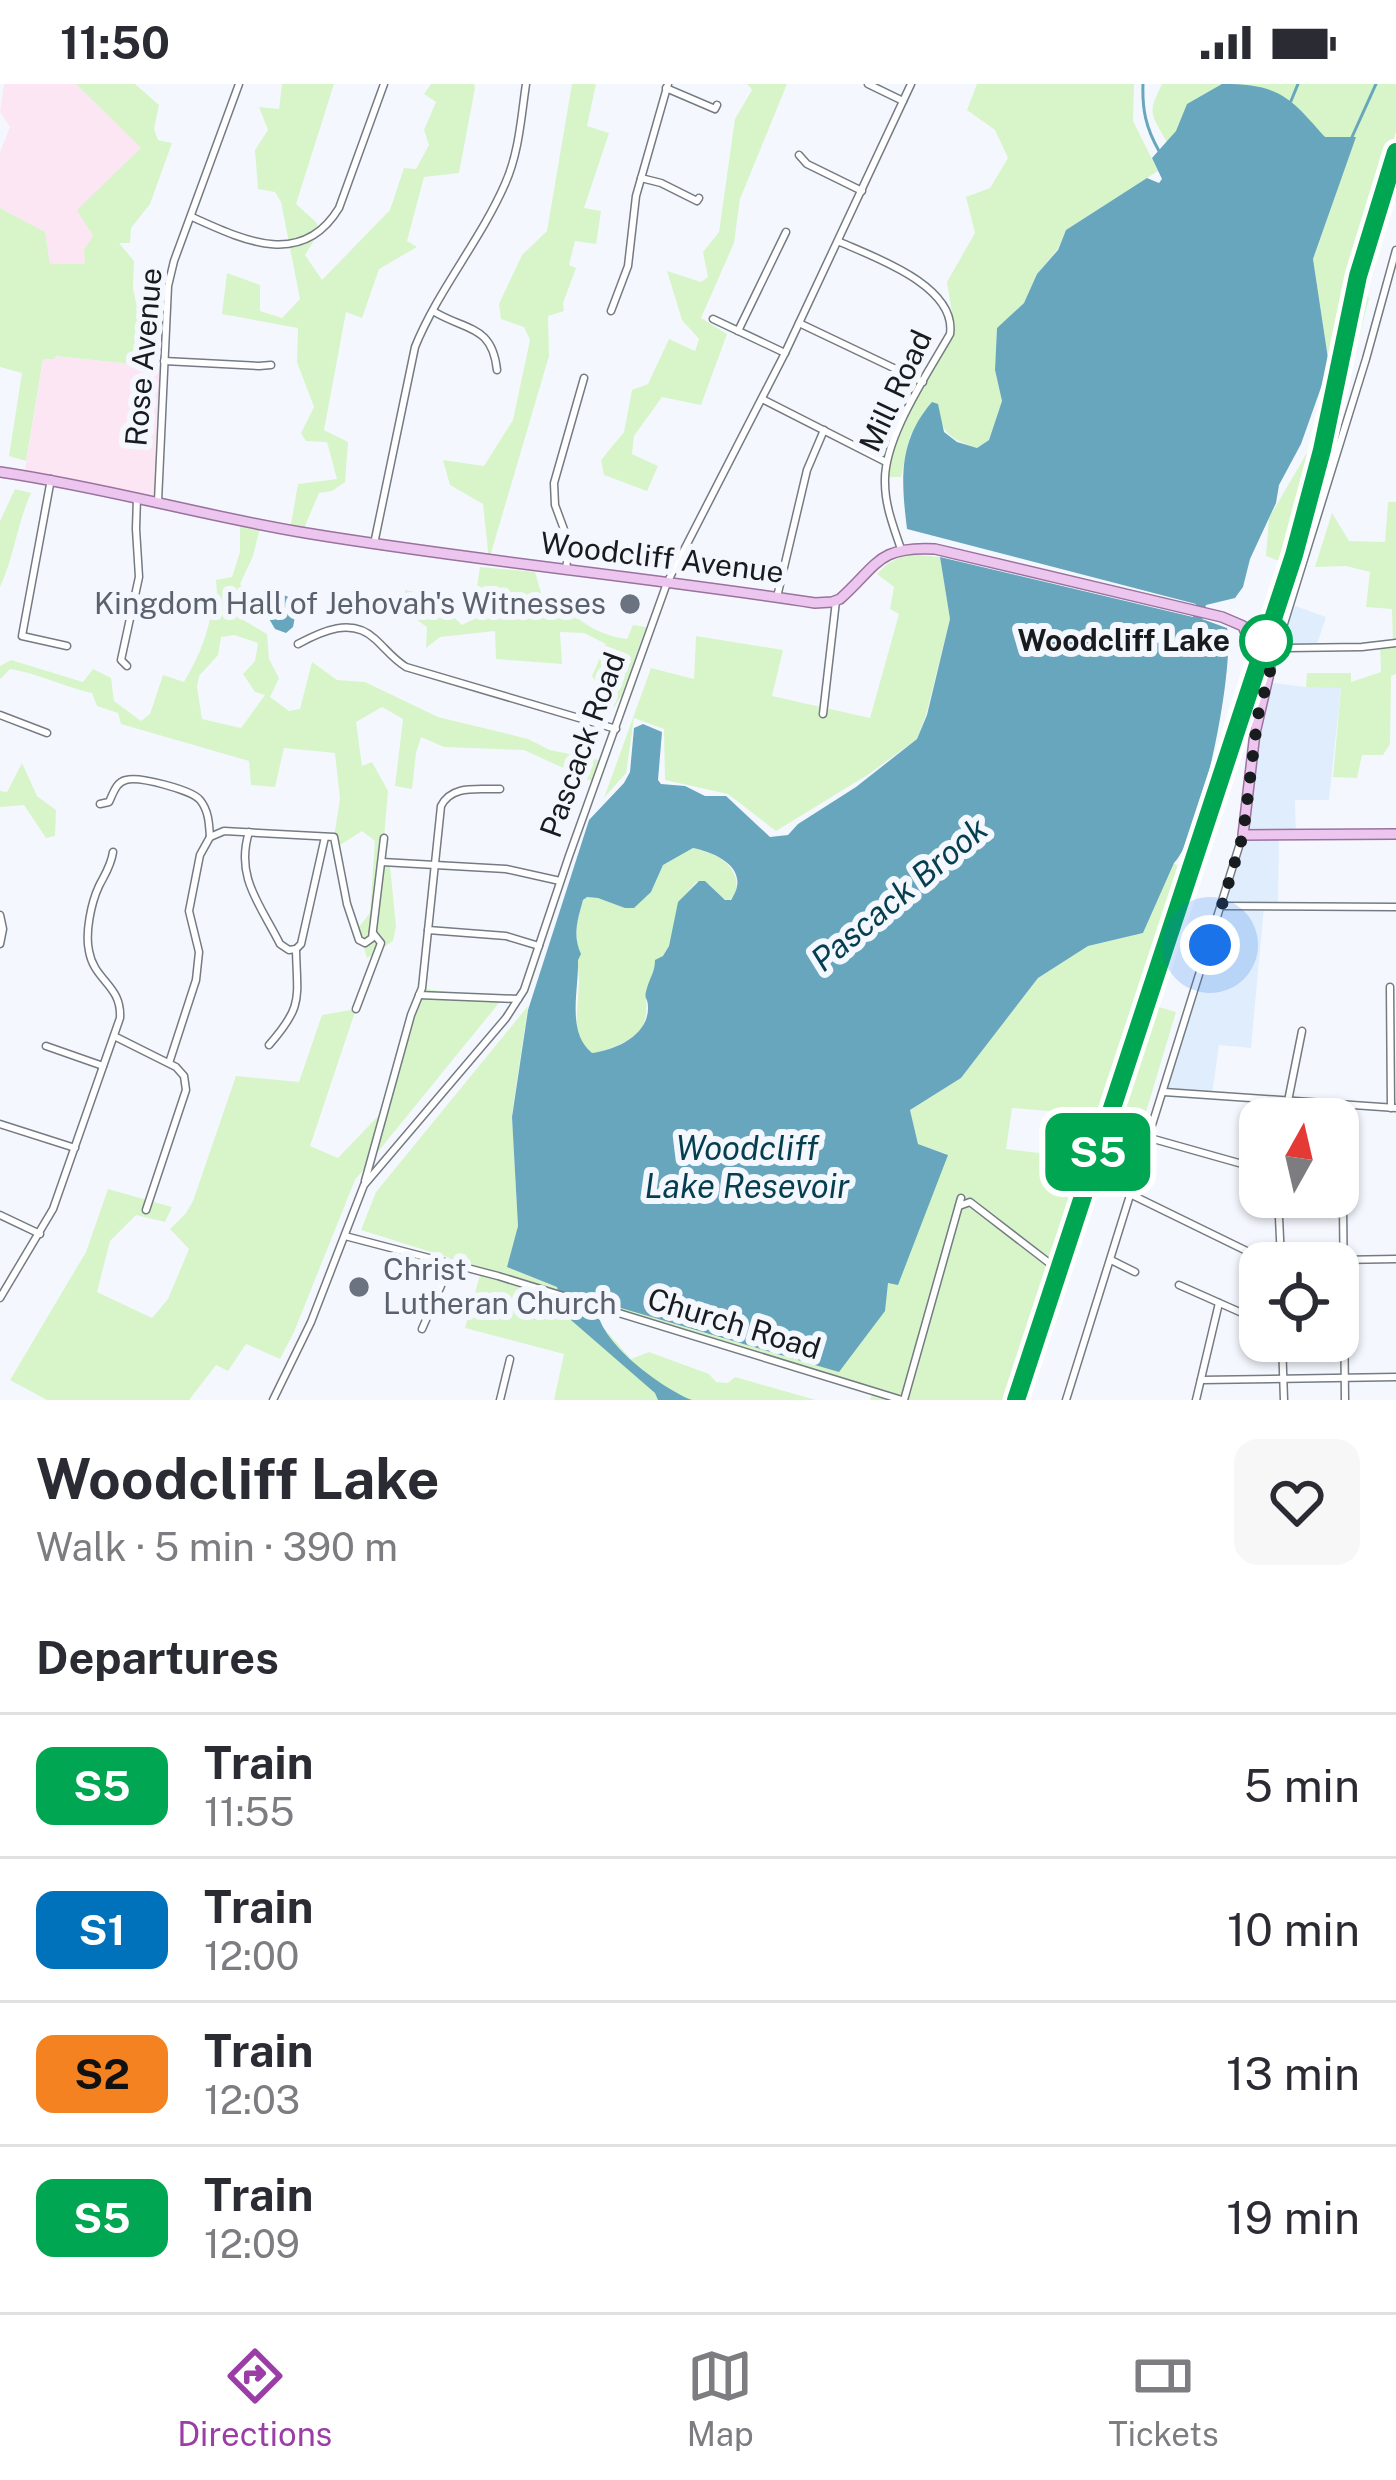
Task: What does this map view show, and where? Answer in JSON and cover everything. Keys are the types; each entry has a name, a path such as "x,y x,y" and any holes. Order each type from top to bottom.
{"main road":[{"name":"Woodcliff Avenue","path":"0,472 374,544 815,603 836,601"},
{"path":"836,601 879,559 901,549 934,549 1240,624 1256,658 1270,669 1255,733 1243,835 1396,834"}],"street":[{"name":"Rose Avenue","path":"158,501 168,286 239,84"},
{"path":"192,218 267,244 295,243 320,231 339,208 384,84"},
{"path":"374,544 410,362 421,333 505,183 516,149 526,84"},
{"path":"868,84 903,101"},
{"name":"Pascack Road","path":"273,1400 311,1322 364,1184 519,999 668,583 785,353 911,84"},
{"path":"611,311 628,266 633,212 667,86 715,109 717,105"},
{"path":"799,155 807,164 862,191"},
{"path":"641,178 699,199"},
{"path":"738,331 786,232"},
{"name":"Mill Road","path":"838,242 910,274 950,319 950,334 886,461 886,497 901,549"},
{"path":"1270,669 1396,250"},
{"path":"433,311 486,338 494,350 497,370"},
{"path":"713,319 785,353"},
{"path":"799,323 923,382"},
{"path":"164,361 272,365"},
{"path":"566,570 569,543 555,505 554,483 584,378"},
{"path":"762,399 886,461"},
{"path":"777,597 807,470 824,430"},
{"path":"51,479 22,636 67,646"},
{"path":"127,665 121,660 139,578 137,497"},
{"path":"823,715 836,601"},
{"path":"298,644 331,628 356,628 406,667 616,729"},
{"path":"1277,646 1396,643"},
{"path":"0,715 47,733"},
{"path":"100,804 109,802 118,784 127,779 187,790 206,809 210,837 200,855 189,911 199,952 196,980 169,1063"},
{"path":"364,1184 419,995 441,806 446,796 457,791 500,789"},
{"path":"210,837 224,831 334,838 347,904 359,940 368,942 384,838"},
{"path":"249,832 243,856 245,874 280,944 296,949"},
{"path":"1066,1400 1243,835"},
{"path":"269,1045 296,1007 296,949 325,837"},
{"path":"0,1298 53,1209 121,1011 118,998 95,969 88,945 96,895 113,851"},
{"path":"382,862 506,869 560,881"},
{"path":"1222,906 1396,907"},
{"path":"0,915 0,944"},
{"path":"428,930 506,936 539,946"},
{"path":"356,1010 381,943 373,933"},
{"path":"1359,1106 1394,1108 1390,987"},
{"path":"419,995 519,999"},
{"path":"1289,1098 1302,1031"},
{"path":"114,1036 169,1063 184,1076 186,1090 146,1210"},
{"path":"46,1046 103,1066"},
{"path":"1164,1092 1247,1098"},
{"path":"0,1124 75,1148"},
{"path":"1150,1138 1239,1163"},
{"path":"1132,1195 1239,1248"},
{"path":"903,1400 960,1202 970,1202 1057,1269"},
{"path":"0,1215 40,1234"},
{"name":"Church Road","path":"345,1236 557,1294 903,1400"},
{"path":"1359,1260 1396,1259"},
{"path":"1111,1261 1135,1272"},
{"path":"422,1329 451,1264"},
{"path":"1179,1285 1239,1312"},
{"path":"1196,1400 1220,1303"},
{"path":"500,1400 510,1359"},
{"path":"1283,1362 1284,1400"},
{"path":"1345,1362 1345,1400"},
{"path":"1202,1380 1396,1377"}],"shaded area":[{"path":"4,84 76,84 141,148 78,210 93,237 86,264 50,264 45,232 0,208 0,152 10,127 0,112"},
{"path":"44,355 164,367 158,501 24,475"},
{"path":"1290,604 1326,617 1316,647 1277,646"},
{"path":"1266,682 1341,687 1329,800 1295,800 1296,835 1279,835 1278,907 1264,907 1251,1048 1219,1045 1212,1095 1164,1092 1238,855"}],"green space":[{"path":"76,84 135,84 159,105 154,129 158,140 172,143 150,204 131,228 130,243 119,243 134,261 133,288 140,322 151,323 151,366 55,356 43,359 26,461 9,456 22,373 0,367 0,208 45,232 50,264 85,264 84,250 93,236 77,210 141,148"},
{"path":"282,84 334,84 296,204 320,231 305,255 322,280 390,210 404,168 416,169 429,145 424,130 436,102 424,94 431,84 474,84 475,88 459,173 424,177 407,241 417,247 379,269 362,318 346,312 324,430 348,442 345,482 319,493 302,533 290,530 298,484 337,479 327,442 306,441 301,433 314,407 297,362 298,328 222,314 227,273 260,285 260,311 282,318 300,299 281,202 275,192 258,189 255,150 268,130 259,107 279,109"},
{"path":"572,84 596,84 587,126 609,133 584,208 601,211 596,244 575,241 569,265 576,268 564,311 548,316 549,356 489,560 483,504 450,485 443,460 484,466 513,420 530,340 524,327 501,319 499,304 522,255 547,231"},
{"path":"747,84 787,84 740,199 734,243 701,318 727,334 701,405 662,397 634,436 632,454 658,466 647,491 604,475 601,460 624,432 632,390 648,384 669,339 695,351 699,339 682,320 667,271 701,282 708,277 703,252 719,232 735,119 752,90"},
{"path":"977,84 1134,84 1133,121 1158,171 1066,230 1024,303 997,328 995,370 1002,401 989,440 977,448 952,437 932,402 910,436 901,477 886,477 898,435 954,326 947,282 975,233 966,197 990,188 1008,158 995,130 967,110"},
{"path":"1162,84 1396,84 1396,132 1359,242 1353,277 1369,298 1290,565 1266,556 1269,518 1308,451 1329,365 1313,259 1337,191 1179,166 1153,112"},
{"path":"15,489 31,493 0,587 0,521"},
{"path":"1388,502 1396,502 1396,674 1391,676 1390,744 1383,755 1362,755 1357,778 1333,777 1341,688 1306,687 1307,673 1351,673 1351,682 1381,672 1380,644 1393,643 1392,609 1366,607 1370,572 1346,566 1315,567 1332,513 1349,541 1385,542"},
{"path":"240,520 261,524 240,584 244,589 231,613 267,634 269,659 279,678 270,697 289,711 300,709 312,662 337,680 365,682 438,717 604,761 596,783 524,750 444,747 421,737 412,789 395,786 403,719 382,707 356,722 362,766 372,762 388,791 382,861 390,866 396,926 393,941 367,958 358,928 370,913 375,841 362,831 337,847 334,837 340,799 335,753 284,748 275,787 251,785 249,761 121,724 118,713 97,706 92,693 10,669 0,679 0,666 11,660 83,682 93,669 111,678 114,701 141,721 150,714 163,675 184,682 206,632 211,614 206,608 217,594 216,580 232,577 240,552","holes":["234,635 258,643 255,661 243,674 255,692 265,695 241,728 202,719 199,676 218,655 221,637"]},
{"path":"907,554 940,557 950,619 917,739 776,831 728,794 665,780 664,729 634,718 626,773 604,798 651,668 694,679 696,636 783,650 772,696 870,718 899,614 890,609 894,587 877,574"},
{"path":"480,567 535,572 542,596 564,601 583,622 609,635 627,639 633,625 646,627 614,707 592,676 606,644 584,633 560,632 562,664 496,659 495,631 440,637 426,648 427,627 410,612 405,590 450,600 452,615 462,625 472,620"},
{"path":"22,763 37,796 56,810 55,836 46,838 24,805 0,807 0,791 7,792"},
{"path":"693,848 726,863 735,876 736,894 728,901 709,884 696,882 679,904 669,944 649,987 641,1029 619,1045 592,1053 583,1046 576,1027 576,927 583,900 598,898 633,908 651,892 663,865"},
{"path":"1174,863 1184,872 1148,981 1152,1005 1176,1012 1144,1119 1012,1108 1006,1149 1091,1159 1012,1400 870,1400 873,1392 595,1308 603,1327 631,1359 649,1352 709,1374 716,1382 728,1383 735,1377 816,1400 554,1400 564,1354 465,1328 482,1268 361,1230 376,1192 528,1006 512,1114 518,1226 507,1267 586,1298 898,1284 947,1154 918,1144 910,1110 961,1078 1038,978 1088,946 1143,933"},
{"path":"424,989 503,998 355,1180 280,1359 246,1344 228,1371 216,1365 189,1400 47,1400 10,1380 86,1252 108,1189 172,1207 165,1222 136,1215 110,1241 97,1292 152,1318 168,1299 189,1249 170,1229 193,1201 236,1076 299,1082 322,1015 356,1009 310,1146 338,1158 383,1111"}],"water":[{"name":"Woodcliff Lake Resevoir","path":"1222,84 1257,87 1292,102 1325,137 1356,137 1313,259 1329,365 1243,587 1235,598 1206,605 1202,619 1227,628 1226,678 1214,750 1185,847 1143,933 1088,946 1038,978 961,1078 910,1110 918,1144 948,1155 898,1285 888,1283 885,1311 839,1372 597,1301 605,1331 617,1346 648,1374 692,1400 658,1400 564,1314 557,1287 507,1267 518,1226 512,1117 528,1010 589,820 624,783 630,772 634,728 643,724 662,732 661,784 685,786 705,796 726,796 770,837 788,835 856,787 917,739 927,715 950,619 940,557 1193,617 1196,604 907,529 903,478 913,431 932,402 938,404 944,432 957,442 977,448 989,440 1002,401 995,370 997,328 1024,303 1066,230 1147,178 1159,183 1162,179 1152,158 1176,131 1187,104","holes":["693,848 735,871 731,900 699,881 678,902 669,946 655,960 647,988 647,1018 620,1045 592,1053 576,1022 581,954 577,927 583,900 598,898 634,908 651,892 663,865"]},
{"path":"279,593 291,598 296,611 293,627 286,633 275,629 265,612 267,601"}],"waterway":[{"name":"Pascack Brook","path":"1143,84 1146,119 1159,151"},
{"path":"1291,101 1298,84"},
{"name":"Pascack Brook","path":"1352,137 1376,84"}],"railway":[{"path":"1017,1400 1294,555 1359,276 1396,152"}],"train":[{"name":"S5","path":"1016,1400 1294,555 1322,450 1358,276 1396,152"}],"place":[{"name":"Kingdom Hall of Jehovah's Witnesses","path":"630,604"},
{"name":"Woodcliff Lake","path":"1266,641"},
{"name":"Christ Lutheran Church","path":"359,1287"}],"route":[{"path":"1210,945 1248,808 1258,715 1277,646 1266,641"}]}
